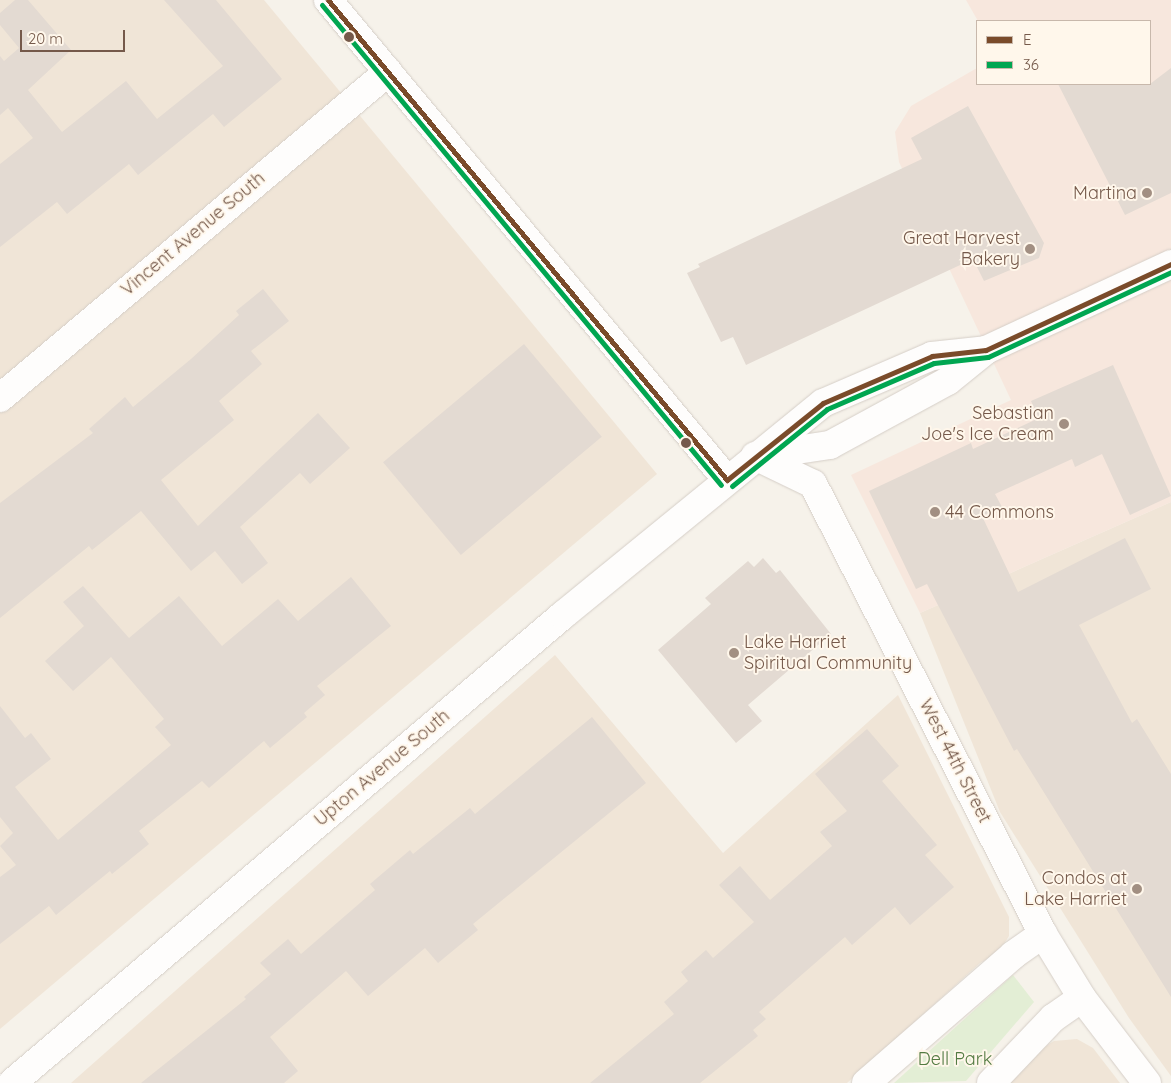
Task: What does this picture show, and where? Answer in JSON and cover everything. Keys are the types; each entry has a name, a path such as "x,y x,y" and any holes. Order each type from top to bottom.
{"street":[{"path":"328,0 726,480"},
{"name":"Vincent Avenue South","path":"0,398 388,72"},
{"name":"Upton Avenue South","path":"755,456 830,444 948,382 986,350 1171,264"},
{"name":"Upton Avenue South","path":"12,1083 726,480 823,403 932,356 986,350"},
{"name":"West 44th Street","path":"755,456 813,484 1043,934 1082,998 1147,1083"},
{"path":"866,1083 1013,954 1043,934"},
{"path":"991,1083 1054,1018 1082,998"}],"shaded area":[{"path":"0,0 264,0 657,474 0,1029"},
{"path":"966,0 1171,0 1171,502 920,613 851,475 1011,400 899,162 895,132 911,106 976,69 976,85 1151,85 1151,20 977,20"},
{"path":"1171,502 1171,1076 1129,1018 1000,812 920,613"},
{"path":"555,655 723,853 898,695 1009,917 1009,936 998,953 980,963 847,1083 71,1083"},
{"path":"1077,1039 1093,1048 1120,1083 1010,1083 1034,1053 1054,1041"}],"green space":[{"name":"Dell Park","path":"1013,975 1034,1002 966,1081 894,1083"}],"building":[{"path":"15,0 28,0 71,50 28,90 62,132 126,81 157,119 223,66 164,0 216,0 282,79 224,127 213,114 138,175 129,164 67,214 57,202 0,247 0,164 33,138 8,108 0,115 0,56 4,61 19,48 0,25 0,13"},
{"path":"1171,68 1171,193 1125,215 1059,85 1151,85"},
{"path":"968,106 1044,243 1039,258 984,281 973,259 746,365 733,337 721,342 687,273 700,267 698,264 922,159 911,138"},
{"path":"263,289 289,321 251,351 262,364 219,401 234,420 161,480 198,526 318,413 350,448 310,484 300,473 240,527 268,563 242,584 215,551 191,571 141,511 92,550 89,546 0,618 0,503 93,433 89,429 125,397 133,407 191,359 239,315 236,311"},
{"path":"524,344 602,437 461,555 383,462"},
{"path":"1113,365 1171,496 1130,515 1102,454 1075,467 1072,459 995,494 1002,507 982,516 1018,592 1125,538 1151,589 1079,625 1132,723 1137,719 1171,774 1171,997 1017,749 1014,751 927,584 916,589 869,491 971,443 973,449 1039,418 1031,401"},
{"name":"Lake Harriet Spiritual Community","path":"763,558 776,573 780,570 831,634 748,705 762,721 736,743 658,650 711,604 705,598 748,561 754,567"},
{"path":"351,577 391,626 317,686 325,695 304,713 307,717 270,748 264,741 209,788 202,781 139,831 149,844 112,874 110,871 56,915 49,906 0,944 0,877 16,865 0,846 13,833 0,817 0,706 25,738 31,733 51,759 15,787 58,840 171,745 155,727 164,719 111,657 73,691 45,661 84,626 63,602 83,586 129,638 179,596 222,646 278,599 298,621"},
{"path":"592,717 646,783 473,924 478,930 438,963 425,948 368,996 346,971 270,1037 298,1071 284,1083 141,1083 246,999 244,997 271,974 260,963 288,939 301,954 375,890 370,884 410,850 413,854 470,808 475,814"},
{"path":"867,729 899,766 882,781 937,845 925,855 954,887 910,925 895,907 852,945 845,937 759,1012 766,1019 753,1030 758,1036 700,1083 590,1083 674,1014 664,1002 688,981 681,972 706,950 713,958 754,922 719,885 740,866 770,900 832,846 820,832 847,811 815,774"}],"transit line":[{"name":"E","path":"328,0 727,480"},
{"name":"36","path":"322,5 721,485"},
{"name":"E","path":"727,480 823,403 932,356 986,350 1171,264"},
{"name":"36","path":"732,486 827,409 934,363 988,357 1171,272"}],"place":[{"name":"Martina","path":"1147,193"},
{"name":"Great Harvest Bakery","path":"1030,249"},
{"name":"Sebastian Joe's Ice Cream","path":"1064,424"},
{"name":"44 Commons","path":"935,512"},
{"name":"Lake Harriet Spiritual Community","path":"734,653"},
{"name":"Condos at Lake Harriet","path":"1137,889"}]}
